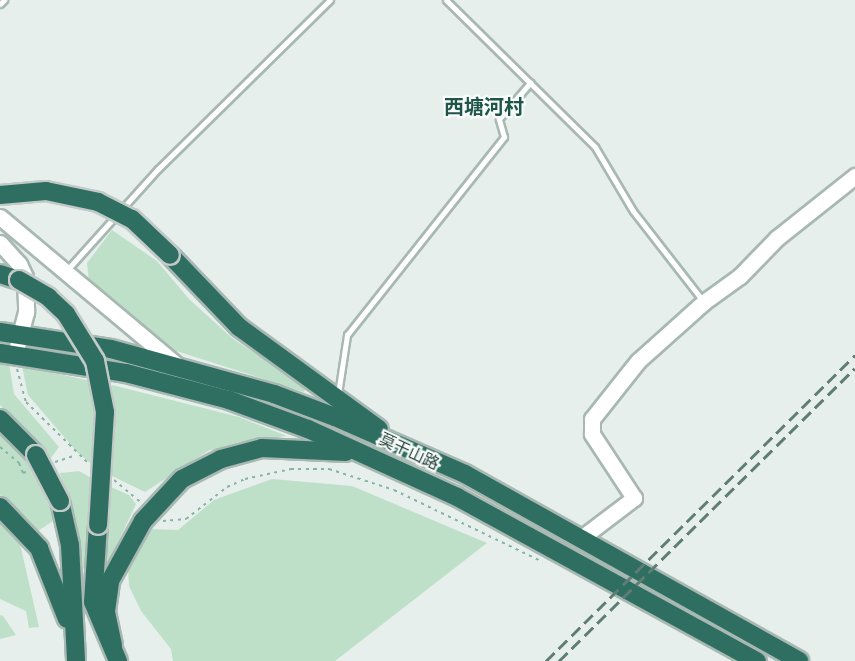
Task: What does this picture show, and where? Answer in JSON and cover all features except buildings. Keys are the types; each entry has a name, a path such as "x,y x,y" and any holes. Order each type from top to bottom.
{"highway":[{"path":"0,195 45,191 99,202 132,219 240,327 338,396 394,442"},
{"path":"0,274 48,297 80,333 95,361 105,412 93,602 115,653"},
{"name":"莫干山路","path":"0,332 111,349 178,366 274,394 394,442 465,474 799,661"},
{"name":"莫干山路","path":"7,354 126,373 220,398 369,455 504,522 757,661"},
{"path":"0,419 36,455 60,501 70,544 74,653"},
{"path":"115,653 106,611 110,581 143,521 182,479 221,459 262,448 312,447 369,455"},
{"path":"0,507 30,537 52,575 74,653"}],"street":[{"path":"580,539 634,498 592,434 592,419 638,361 704,302 740,276 777,238 855,176"},
{"name":"莫干山路","path":"0,218 66,271 152,348 178,366"},
{"path":"0,243 19,264 25,277 26,312 21,334 7,354"}],"lane":[{"path":"0,3 4,0"},
{"path":"66,271 158,169 330,0"},
{"path":"446,0 595,147 633,211 704,302"},
{"path":"338,396 347,335 504,137 499,119 530,83"}],"path":[{"path":"7,354 26,402 76,455 94,467"},
{"path":"160,521 186,519 227,487 245,479 291,469 329,469 394,490 548,564"},
{"path":"112,478 140,502"}],"green space":[{"path":"112,230 157,261 189,299 232,338 306,387 304,392 167,348 89,281 87,263"},
{"path":"0,362 9,363 14,394 59,447 51,458 0,405"},
{"path":"22,366 91,381 97,412 93,465 78,453 28,395"},
{"path":"112,385 239,417 287,436 239,442 208,451 145,492 110,475 115,426"},
{"path":"0,433 29,465 56,519 38,531 0,495"},
{"path":"79,471 93,479 88,566 81,570 79,541 60,473"},
{"path":"272,479 352,486 487,543 335,661 173,661 171,649 141,611 129,586 128,564 138,545 151,529 178,530 214,500"},
{"path":"111,487 129,495 136,504 106,568 102,568"},
{"path":"0,513 11,523 21,548 39,627 29,628 26,611 0,599"},
{"path":"0,615 3,616 16,635 0,639"}],"railway":[{"path":"546,661 855,355"},
{"path":"559,661 855,368"}],"district":[{"name":"西塘河村","path":"484,107"}]}
